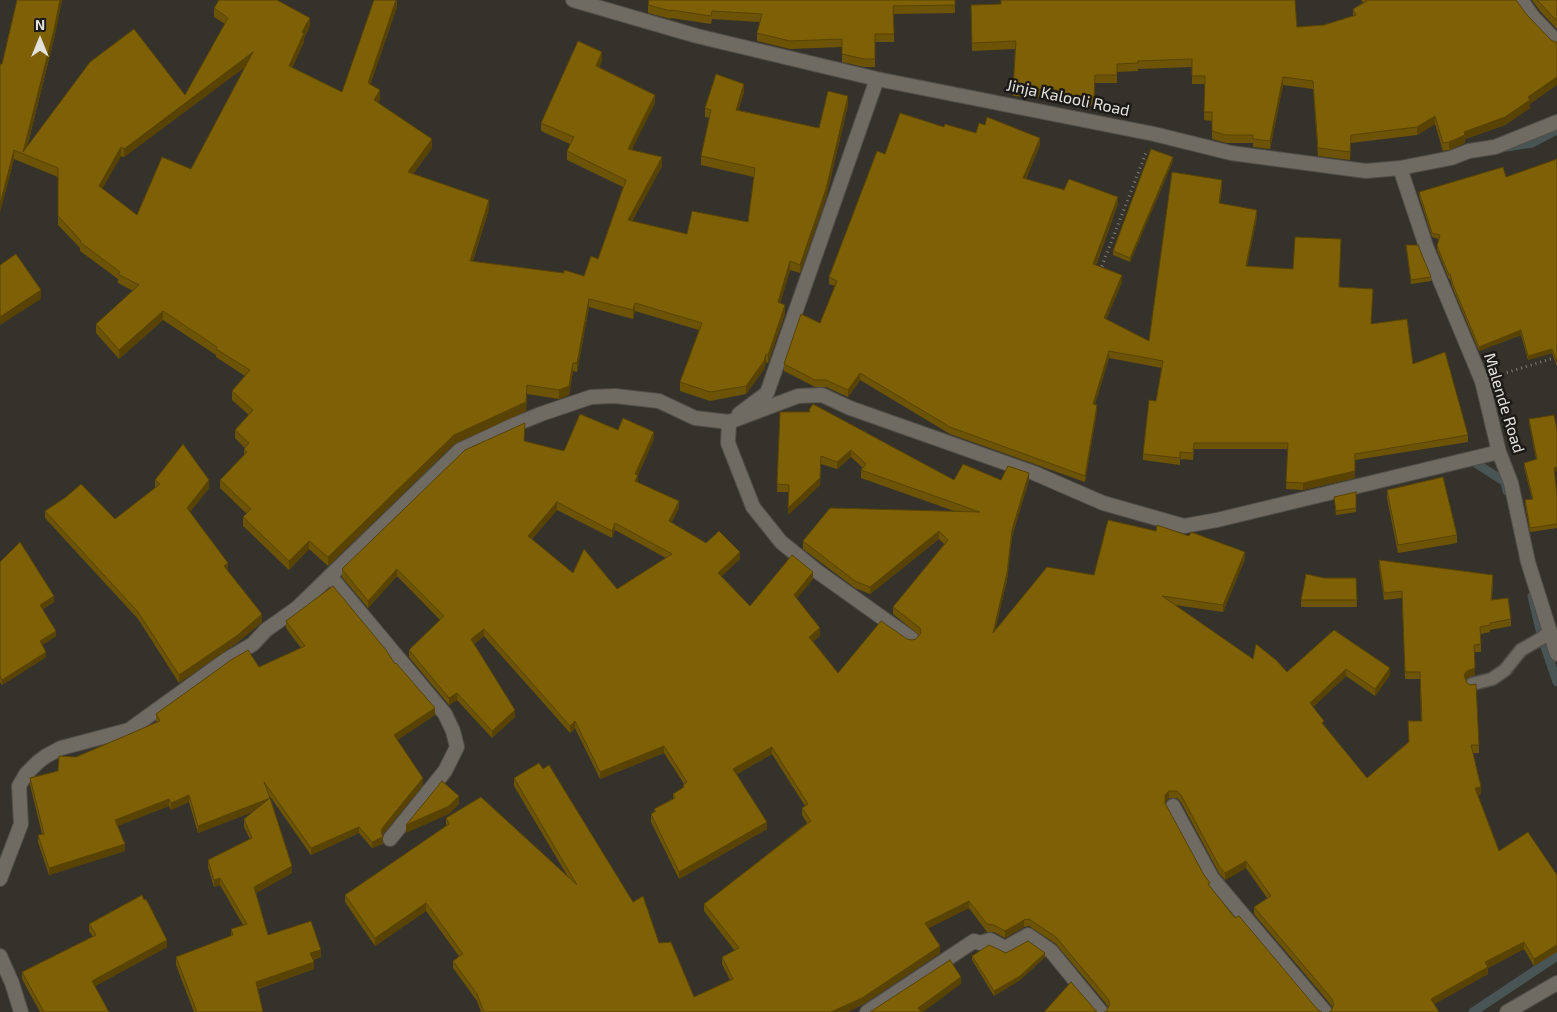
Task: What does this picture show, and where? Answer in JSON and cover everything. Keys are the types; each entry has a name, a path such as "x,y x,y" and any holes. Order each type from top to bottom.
{"street":[{"name":"Jinja Kalooli Road","path":"573,0 697,36 877,78 1154,134 1231,153 1366,171 1400,168 1452,158 1469,150 1495,147 1557,122"},
{"path":"1522,0 1533,17 1557,42"},
{"path":"877,78 766,393 729,422 728,443 753,507 781,542 818,572 912,639"},
{"name":"Malende Road","path":"1400,168 1437,276 1482,381 1500,452 1512,483 1528,562 1557,654"},
{"path":"0,879 21,824 19,786 26,774 38,762 61,748 129,730 226,660 253,644 266,630 297,608 460,450 517,423 591,397 615,396 658,401 694,418 729,422 798,396 822,395 850,408 1034,473 1103,503 1184,526 1218,520 1500,452"},
{"path":"330,576 445,714 455,739 457,748 445,771 390,839"},
{"path":"1173,806 1212,878 1326,1012"},
{"path":"867,1012 974,941 980,943 990,940 1005,948 1028,935 1051,952 1101,1012"},
{"path":"0,956 12,983 21,1012"},
{"path":"1507,1012 1557,983"}],"lane":[{"path":"1472,684 1492,679 1506,670 1521,650 1542,638 1550,630"}],"path":[{"path":"1100,273 1154,134"},
{"path":"1482,381 1557,357"}],"building":[{"path":"17,0 60,0 23,152 90,62 134,29 185,95 228,18 214,8 219,0 277,0 310,18 302,32 304,33 289,66 342,92 374,0 396,0 368,83 380,90 374,100 432,139 408,172 489,200 470,261 564,273 564,270 584,276 591,256 598,259 626,180 567,151 574,137 541,123 578,41 602,52 596,66 655,95 628,149 662,157 628,220 687,234 692,211 748,222 755,168 701,156 711,110 705,108 716,74 744,84 736,110 819,128 828,91 848,96 826,189 800,265 790,261 778,302 785,305 768,355 766,354 764,361 746,386 710,392 680,382 702,323 635,303 633,310 589,299 577,363 573,363 569,386 559,390 527,385 526,402 454,435 328,557 309,541 289,561 243,517 251,509 220,480 247,452 244,449 249,443 235,430 253,410 232,391 250,370 216,349 217,347 163,311 119,350 96,324 139,285 118,274 120,272 80,242 58,216 58,168 14,150 0,204 0,64 2,64","holes":["253,52 191,169 162,157 137,215 99,186 121,147 124,149"]},
{"path":"649,0 955,0 955,5 893,6 894,34 875,34 875,59 864,59 842,54 842,39 790,41 757,33 762,14 712,11 711,16 671,11 648,5"},
{"path":"1001,0 1295,0 1297,27 1324,25 1356,15 1353,9 1366,0 1516,0 1527,15 1551,40 1557,42 1557,77 1528,97 1530,100 1505,117 1464,132 1465,135 1449,142 1443,143 1435,116 1417,127 1351,135 1350,152 1318,148 1313,81 1283,77 1270,141 1253,139 1253,135 1226,135 1212,131 1212,112 1204,112 1205,76 1192,76 1192,59 1138,61 1138,63 1117,64 1117,75 1095,75 1094,98 1057,95 1057,90 1013,88 1016,41 972,43 971,5 1001,4"},
{"path":"1537,0 1557,0 1557,21 1540,3"},
{"path":"900,113 944,127 945,124 976,133 979,123 985,125 987,117 1040,138 1023,178 1064,190 1069,179 1118,197 1093,264 1122,275 1104,318 1149,341 1172,172 1222,180 1219,203 1257,210 1246,266 1293,269 1295,237 1341,239 1339,287 1373,289 1371,324 1407,319 1413,364 1445,352 1468,435 1355,454 1355,471 1303,483 1286,482 1288,443 1194,443 1193,453 1180,452 1180,458 1143,454 1149,400 1156,401 1163,361 1109,351 1093,404 1097,405 1085,476 950,427 860,373 848,390 826,380 815,380 784,364 801,314 820,323 837,281 829,277 877,151 885,154"},
{"path":"1151,149 1173,157 1130,258 1113,251"},
{"path":"1557,159 1557,362 1552,349 1528,356 1521,330 1479,347 1437,246 1440,235 1432,233 1419,192 1503,167 1506,177"},
{"path":"1406,245 1418,245 1431,277 1411,280"},
{"path":"16,254 41,290 0,317 0,265"},
{"path":"813,404 954,480 963,464 1001,480 1008,466 1029,473 1012,530 1007,573 993,633 1047,567 1094,575 1108,520 1156,531 1157,525 1189,536 1191,532 1245,552 1223,605 1162,596 1253,659 1256,644 1276,660 1287,672 1334,630 1390,668 1375,689 1346,669 1310,703 1324,721 1322,723 1367,778 1409,742 1408,721 1422,721 1420,672 1405,672 1402,591 1384,593 1379,560 1493,575 1491,600 1508,598 1511,619 1480,627 1481,644 1474,645 1475,668 1467,671 1464,675 1467,683 1470,685 1476,684 1479,745 1471,745 1481,787 1475,788 1499,851 1528,832 1557,875 1557,945 1534,959 1524,942 1485,962 1488,967 1431,999 1439,1012 1329,1012 1334,1004 1332,999 1254,907 1271,896 1246,861 1225,873 1219,866 1181,795 1177,791 1169,791 1165,795 1165,803 1210,883 1208,884 1235,918 1239,916 1318,1010 1322,1012 1106,1012 1110,1004 1108,999 1056,937 1029,919 1005,931 994,925 987,924 969,901 925,923 940,946 862,998 831,1012 484,1012 477,994 453,961 463,954 426,903 375,938 345,895 449,824 446,818 481,797 577,885 514,778 539,763 543,769 549,765 633,902 643,896 659,943 671,942 694,997 733,979 722,957 739,948 704,904 811,821 802,808 808,804 772,747 733,769 767,822 679,872 651,814 656,811 654,809 675,798 673,794 684,787 683,785 687,782 664,746 600,772 575,721 570,726 484,629 471,639 515,710 492,731 457,693 449,698 409,650 444,616 397,569 368,601 342,569 465,450 525,423 524,441 564,451 580,414 618,430 623,418 654,432 635,474 638,475 635,481 679,501 669,521 706,543 719,531 740,552 718,573 750,606 792,555 813,572 794,595 820,628 809,637 838,673 881,621 907,639 916,639 921,633 920,628 893,607 948,540 939,531 870,587 855,581 803,541 830,508 980,512 861,470 866,464 851,450 837,462 821,456 820,478 788,508 789,485 777,484 780,412 810,412 809,410","holes":["557,502 612,531 615,523 672,554 617,589 584,549 573,573 528,536"]},
{"path":"1554,415 1557,429 1557,467 1554,468 1557,495 1557,524 1530,528 1525,500 1533,499 1524,463 1537,459 1529,419"},
{"path":"183,444 209,480 187,508 228,563 224,566 262,614 238,635 179,675 138,612 45,511 81,484 115,519 160,484 155,480"},
{"path":"1443,477 1457,535 1398,545 1387,490"},
{"path":"1356,492 1356,508 1336,511 1334,497"},
{"path":"20,542 54,596 40,605 56,631 40,641 46,652 2,680 0,676 0,562"},
{"path":"1306,574 1324,578 1356,578 1357,600 1301,600"},
{"path":"333,586 386,650 395,664 435,708 394,735 423,778 383,827 381,831 383,837 372,842 359,827 311,848 264,782 270,798 198,826 189,795 171,803 169,799 115,820 125,844 49,868 38,835 44,834 30,778 58,771 59,756 76,757 160,721 156,714 248,650 259,667 305,646 286,621"},
{"path":"442,781 459,796 449,806 406,825"},
{"path":"270,798 292,866 254,887 268,935 311,921 321,950 310,953 314,962 256,982 263,1012 197,1012 176,957 233,935 231,929 247,924 220,878 214,880 208,860 252,838 244,819"},
{"path":"142,895 144,900 146,899 167,940 92,981 109,1012 44,1012 22,972 96,935 89,924"},
{"path":"1028,941 1045,953 1020,976 994,991 972,956 989,945 1006,953"},
{"path":"950,960 961,977 918,1008 921,1012 870,1012"},
{"path":"1071,982 1097,1012 1044,1012"}],"waterway":[{"path":"1506,147 1532,143 1557,130"},
{"path":"1477,464 1505,482 1507,491"},
{"path":"1532,596 1542,638 1557,682"},
{"path":"1473,1012 1557,956"}]}
